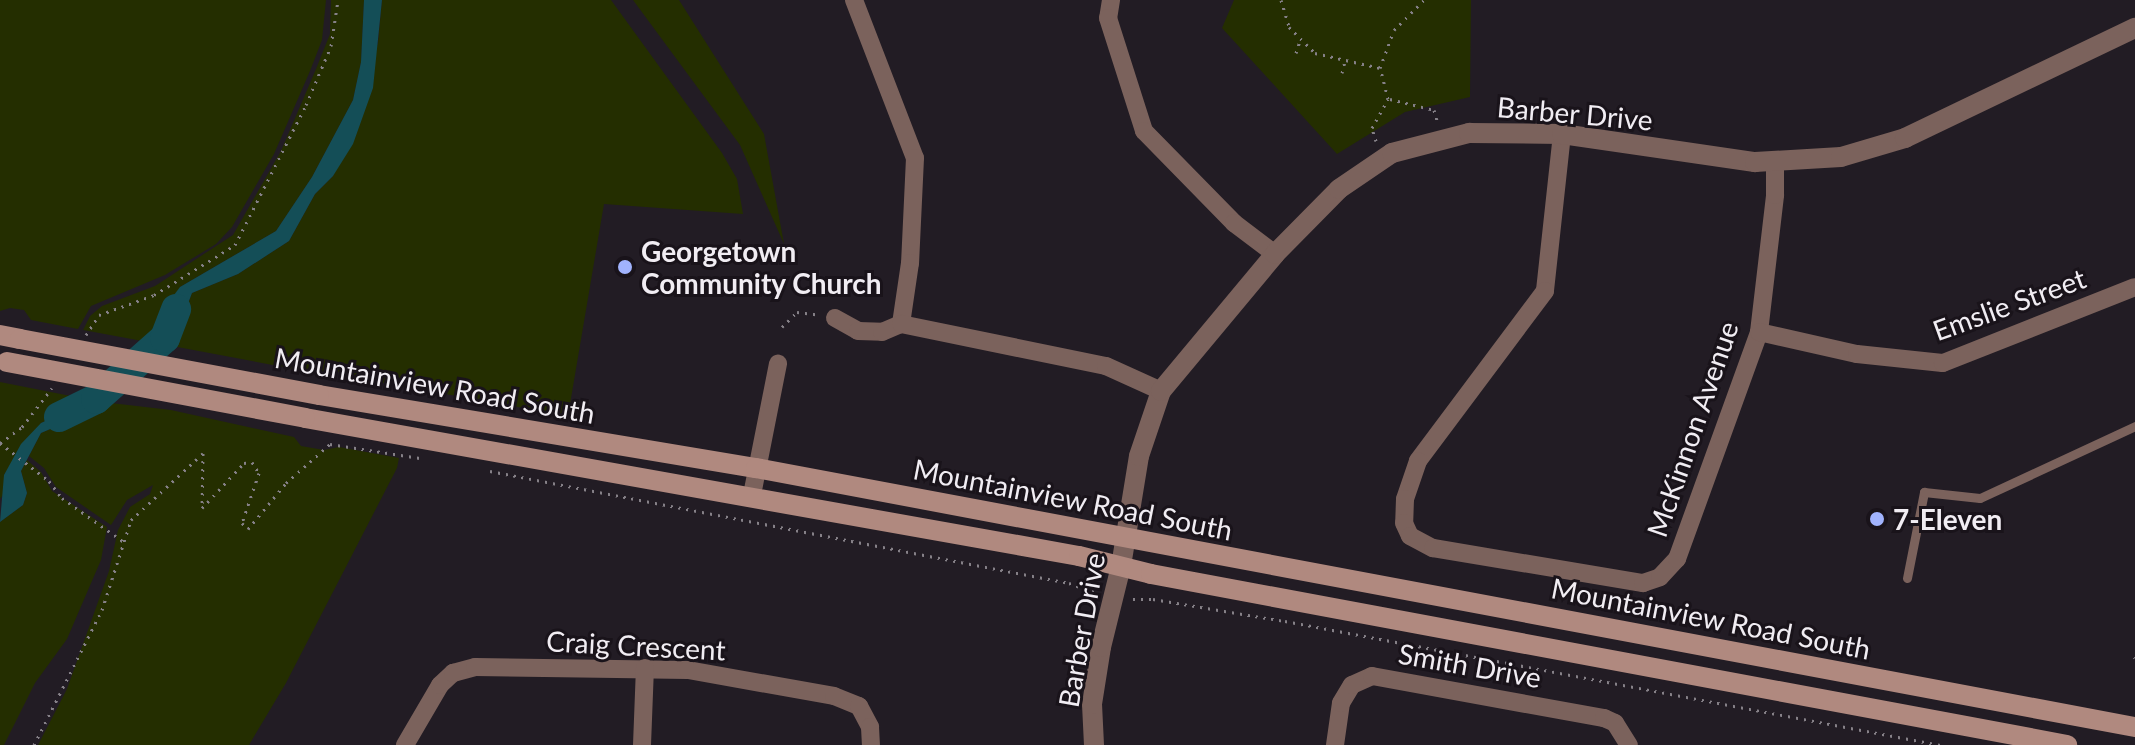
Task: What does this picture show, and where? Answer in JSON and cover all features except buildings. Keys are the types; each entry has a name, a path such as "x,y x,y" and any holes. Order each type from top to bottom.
{"main road":[{"name":"Mountainview Road South","path":"10,337 319,395 756,468 2135,727"},
{"name":"Mountainview Road South","path":"4,362 305,418 752,495 2067,745"}],"street":[{"path":"854,0 915,158 910,263 901,324"},
{"path":"1111,0 1108,18 1144,131 1234,223 1275,254"},
{"name":"Barber Drive","path":"1094,745 1092,704 1111,595 1121,566 1139,456 1161,391 1275,254 1339,189 1392,153 1469,133 1562,134 1775,163 1841,157 1905,138 2135,28"},
{"name":"McKinnon Avenue","path":"1562,134 1545,291 1418,461 1405,499 1404,523 1410,536 1433,548 1643,583 1660,577 1677,559 1759,332 1775,195 1775,163"},
{"name":"Emslie Street","path":"1759,332 1857,354 1943,363 2135,287"},
{"path":"835,318 858,331 882,332 901,324 1106,366 1161,391"},
{"path":"752,495 778,364"},
{"name":"Craig Crescent","path":"405,745 440,685 453,673 475,667 645,668 707,672 849,700 866,716 871,745"},
{"path":"642,745 645,668"},
{"name":"Smith Drive","path":"1335,745 1341,703 1352,685 1372,676 1604,718 1615,723 1629,745"}],"lane":[{"path":"1907,578 1924,492 1980,498 2135,426"}],"path":[{"path":"83,340 99,315 154,295 235,245 321,70 331,46 338,0"},
{"path":"1281,0 1289,27 1315,53 1380,68"},
{"path":"1382,160 1372,128 1388,99 1380,68 1394,30 1424,0"},
{"path":"1296,53 1300,41"},
{"path":"1342,73 1345,60"},
{"path":"1388,99 1434,110 1443,139"},
{"path":"782,327 797,312 835,318"},
{"path":"59,377 22,427 0,443 39,472 62,498 124,542"},
{"path":"34,745 102,610 131,520 203,453 202,508 244,463 252,462 259,473 242,523 248,529 286,483 330,444 422,459"},
{"path":"483,470 1064,582 1085,592 1140,601 1153,599 1298,623 1940,745"}],"green space":[{"path":"0,0 326,0 322,40 310,71 274,154 232,227 216,244 165,275 91,306 78,329 31,320 24,310 10,308 0,311"},
{"path":"331,0 364,0 361,62 353,100 312,177 276,231 180,287 153,343 83,330 90,316 102,306 155,286 233,235 281,151 316,69 330,34"},
{"path":"382,0 611,0 722,153 737,179 743,214 604,204 568,416 367,380 341,370 332,376 172,346 192,293 238,274 289,241 315,194 333,176 378,43"},
{"path":"633,0 679,0 764,134 784,244 740,145"},
{"path":"1234,0 1471,0 1470,97 1405,112 1337,154 1222,28"},
{"path":"0,382 91,400 41,423 4,475 5,492 0,499"},
{"path":"111,403 171,410 294,437 301,446 324,450 339,447 399,458 397,468 286,683 249,745 38,745 67,689 109,571 118,530 130,507 150,494 153,485 127,500 111,525 56,487 44,468 29,456 41,433"},
{"path":"27,460 41,472 52,491 107,527 101,560 67,639 35,683 4,745 0,745 0,522 23,505 27,493 21,471"}],"water":[{"path":"364,0 382,0 373,88 353,144 333,176 315,194 289,241 238,274 192,293 172,346 153,343 168,303 180,287 276,231 312,177 353,100 361,62"},
{"path":"91,400 111,403 41,433 21,471 27,493 23,505 0,522 4,475 21,444 41,423"}],"waterway":[{"path":"59,417 96,399 165,338 176,309"}],"place":[{"name":"Georgetown Community Church","path":"625,267"},
{"name":"7-Eleven","path":"1877,519"}]}
